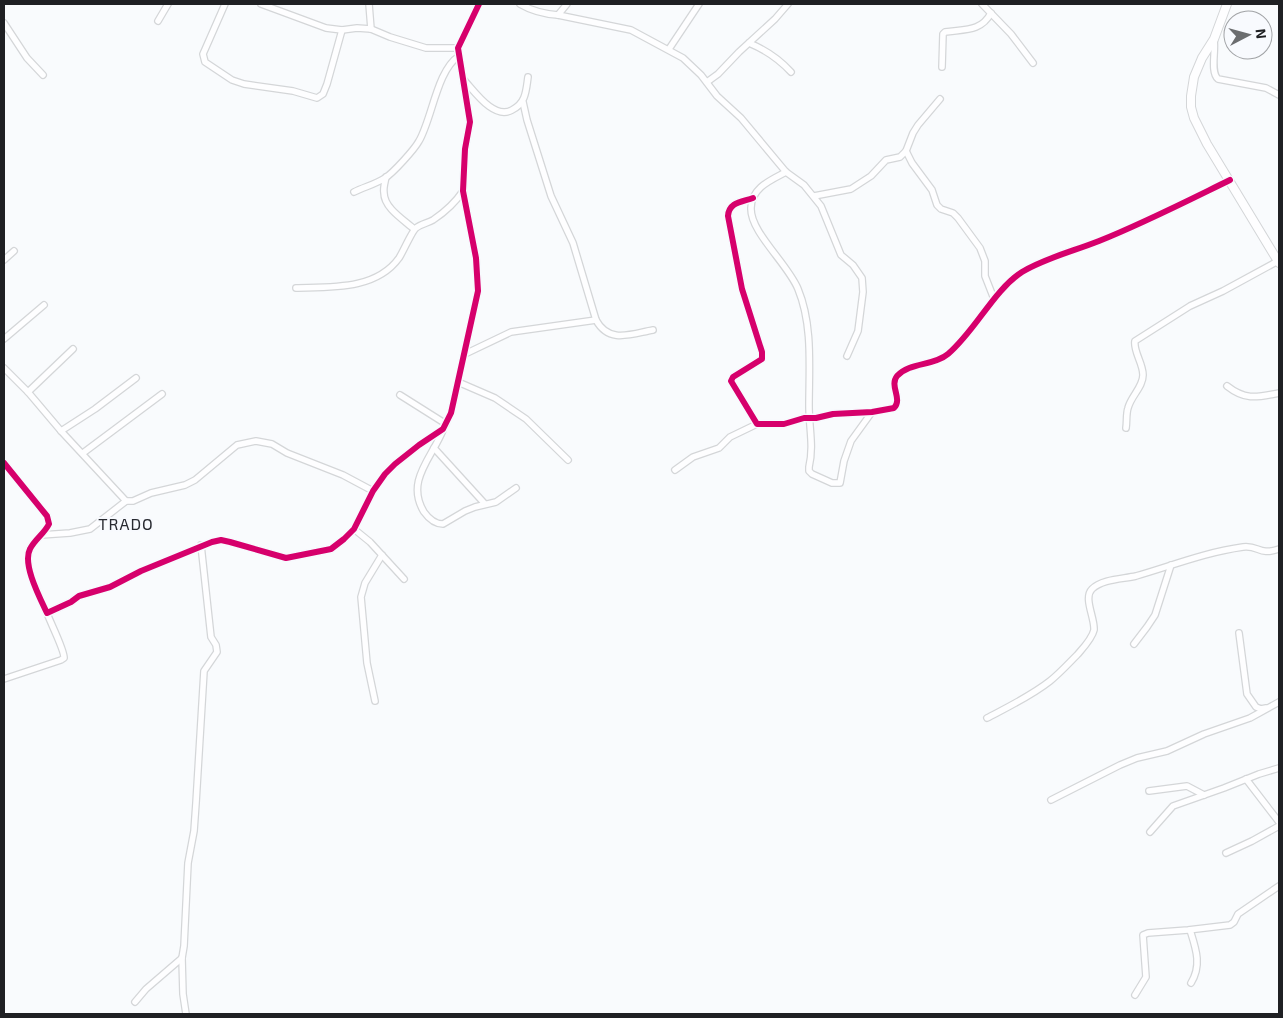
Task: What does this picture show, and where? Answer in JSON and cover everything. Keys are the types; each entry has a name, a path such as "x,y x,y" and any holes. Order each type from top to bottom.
{"main road":[{"path":"1227,4 1214,39 1202,58 1194,77 1191,107 1200,130 1279,262"}],"street":[{"path":"158,21 168,4"},
{"path":"225,4 202,54 205,62 232,80 244,84 293,91 317,98 323,94 325,89 342,30"},
{"path":"261,4 326,28 342,30 370,29 426,48 458,48"},
{"path":"369,4 370,29"},
{"path":"479,4 458,48 470,122 465,150 464,191 478,275 478,291 451,413 419,475 418,486 420,502 428,518 443,524 465,511 496,502 516,488"},
{"path":"520,4 546,14 631,30 683,58 707,82 712,91 741,118 786,172 814,196 826,216 841,256 858,271 863,283 858,331 847,356"},
{"path":"558,15 568,4"},
{"path":"669,49 699,4"},
{"path":"707,82 718,74 768,26 788,4"},
{"path":"982,4 1011,34 1033,63"},
{"path":"942,67 943,34 984,24 991,13"},
{"path":"4,23 27,58 42,75"},
{"path":"1214,39 1216,48 1213,69 1215,77 1266,88 1279,95"},
{"path":"749,43 762,48 774,56 791,72"},
{"path":"354,192 386,178 419,141 440,85 452,62 460,56"},
{"path":"464,80 491,108 499,112 509,112 523,102 526,96 528,77"},
{"path":"814,196 851,189 871,176 886,160 896,158 906,151 913,133 940,98"},
{"path":"523,102 551,196 573,243 596,320 600,327 618,336 653,330"},
{"path":"906,151 932,190 937,205 941,209 953,213 958,218 980,248 985,261 985,276 994,299"},
{"path":"786,172 759,188 752,198 751,215 760,233 789,272 798,290 804,309 813,442 810,471 812,474 838,484 842,480 844,461 851,441 872,412"},
{"path":"386,178 385,200 394,212 414,228"},
{"path":"675,470 693,457 719,448 730,437 756,424 784,424 810,417 872,412 894,408 898,402 894,382 896,378 908,369 942,359 950,353 970,332 994,299 1012,280 1029,269 1123,231 1230,180"},
{"path":"296,288 336,288 372,279 384,272 398,259 414,228 432,221 455,203 464,191"},
{"path":"752,198 733,205 729,209 728,216 742,289 762,352 762,358 733,377 731,381 756,424"},
{"path":"4,260 14,251"},
{"path":"1126,428 1128,408 1134,392 1142,380 1143,374 1134,346 1135,340 1190,306 1279,262"},
{"path":"4,339 44,305"},
{"path":"465,354 512,332 596,320"},
{"path":"28,392 73,349"},
{"path":"4,368 126,501"},
{"path":"61,431 95,409 136,378"},
{"path":"458,382 495,398 526,419 568,460"},
{"path":"1228,386 1235,393 1251,397 1279,393"},
{"path":"83,453 162,394"},
{"path":"400,395 444,426"},
{"path":"47,612 87,593 110,587 141,571 201,545 221,540 248,546 276,556 294,557 331,549 354,529 373,491 385,474 444,426"},
{"path":"40,536 90,529 126,501 132,501 151,493 185,485 195,480 238,445 256,441 272,444 287,453 328,469 373,491"},
{"path":"434,448 485,504"},
{"path":"4,463 47,516 49,524 46,532 31,547 28,558 37,590 50,624 65,653 64,658 61,660 4,679"},
{"path":"354,529 404,579"},
{"path":"186,1014 183,994 182,958 186,926 188,863 192,845 196,804 204,671 217,652 216,645 211,637 201,545"},
{"path":"987,718 1048,683 1083,648 1094,629 1089,596 1091,590 1102,583 1135,576 1191,558 1243,547 1249,547 1266,553 1279,549"},
{"path":"374,701 367,663 361,597 365,583 382,555"},
{"path":"1134,644 1155,615 1171,565"},
{"path":"1238,633 1247,694 1260,709 1267,708"},
{"path":"1051,800 1120,765 1137,758 1167,751 1204,734 1250,718 1279,702"},
{"path":"1150,832 1173,806 1279,768"},
{"path":"1246,779 1279,822"},
{"path":"1149,791 1187,786 1204,795"},
{"path":"1226,853 1279,826"},
{"path":"1134,995 1146,977 1144,935 1230,924 1234,922 1238,914 1279,886"},
{"path":"1190,930 1198,959 1196,974 1191,983"},
{"path":"135,1002 146,989 182,958"}],"cycle path":[{"path":"4,463 47,516 49,524 32,545 28,555 30,572 47,613 71,602 79,596 110,587 141,571 212,542 221,540 286,558 331,549 344,539 354,529 373,491 385,474 419,445 443,429 451,413 478,291 476,258 463,191 465,149 470,122 458,48 479,4"},
{"path":"753,198 733,205 728,216 742,289 762,352 762,359 733,377 731,381 757,424 784,424 804,418 872,412 894,408 897,401 894,384 897,376 908,368 936,361 948,354 967,334 1002,289 1022,272 1132,227 1230,180"}],"district":[{"name":"TRADO","path":"126,523"}]}
